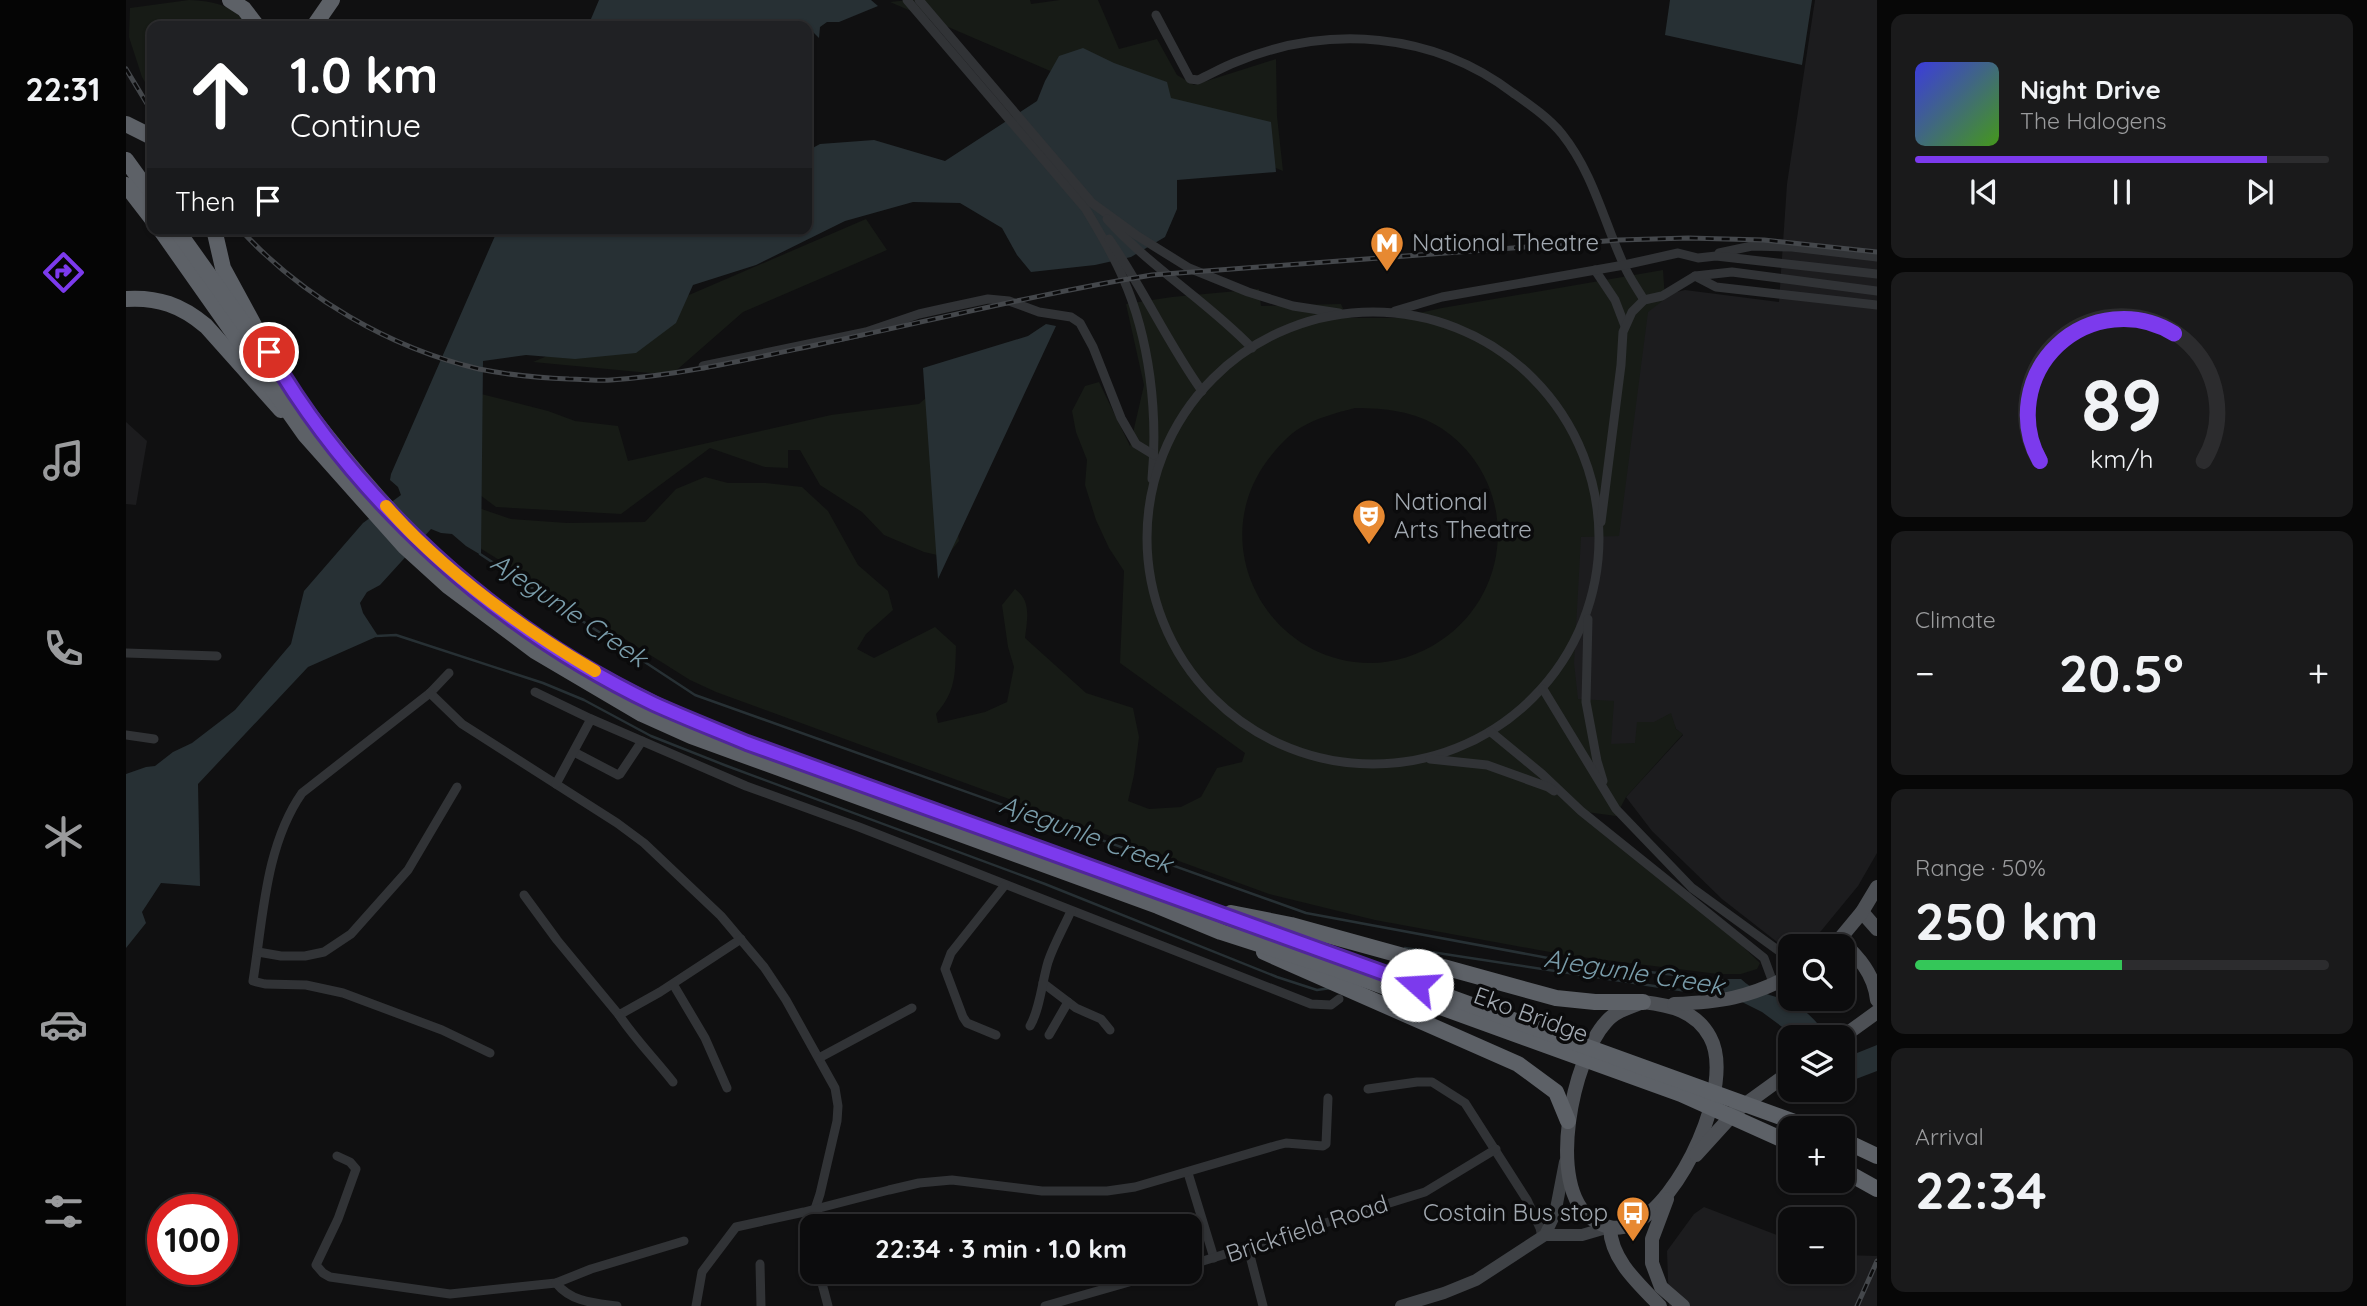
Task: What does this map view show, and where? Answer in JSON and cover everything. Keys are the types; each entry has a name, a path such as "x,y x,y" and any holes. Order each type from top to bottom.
{"highway":[{"path":"230,0 244,9 253,21"},
{"path":"318,21 329,5"},
{"path":"126,124 147,134"},
{"path":"126,160 147,189"},
{"path":"126,185 147,212"},
{"name":"Eko Bridge","path":"164,235 305,435 404,546 448,586 535,651 642,714 749,758 1158,906 1221,932 1331,967 1681,1094 1778,1138"},
{"name":"Eko Bridge","path":"180,235 290,389 378,497 441,562 523,627 615,683 654,704 747,743 1778,1116"},
{"path":"215,235 228,279 290,389"},
{"path":"126,299 163,301 192,314 305,435"},
{"path":"1201,906 1291,925 1556,998 1595,1002 1643,1002"},
{"path":"1221,932 1518,1064 1556,1092 1568,1121"},
{"path":"1855,1146 1877,1156"},
{"path":"1855,1177 1877,1189"}],"main road":[{"path":"1844,934 1862,912 1877,887"},
{"path":"1862,912 1877,929"},
{"path":"1855,958 1865,966 1877,1000"},
{"path":"1667,1004 1688,1013 1701,1024 1717,1053 1717,1073 1709,1114 1697,1147 1658,1207 1630,1225 1608,1228 1588,1215 1580,1206 1574,1194 1566,1159 1568,1121 1585,1059 1606,1021 1643,1002 1667,1004 1734,999 1778,982"},
{"path":"1855,1028 1877,1012"},
{"path":"1685,1166 1736,1111 1778,1081"},
{"path":"1669,1192 1652,1239 1652,1263 1661,1287 1683,1306"},
{"path":"1608,1228 1610,1241 1618,1257 1660,1306"}],"street":[{"path":"907,0 921,6 1089,205 1153,265 1232,327 1252,348"},
{"path":"1156,15 1189,79 1198,80 1256,55 1321,39 1353,38 1401,42 1439,52 1468,64 1503,85 1561,133 1592,184 1623,265 1644,300"},
{"path":"1089,205 1189,268 1293,306 1346,314"},
{"path":"1089,205 1106,242 1202,391"},
{"path":"1698,258 1752,246 1792,247 1877,257"},
{"path":"1394,312 1442,297 1678,253 1698,258 1716,256 1877,274"},
{"path":"1595,270 1615,300 1625,326"},
{"path":"1129,278 1152,396 1154,456 1146,539 1150,582 1165,628 1176,650 1192,674 1212,696 1232,715 1255,731 1294,750 1346,762 1378,764 1421,759 1459,747 1491,732 1544,689 1570,650 1588,611 1596,580 1625,326 1632,312 1644,300 1662,296 1695,275 1732,272 1877,291"},
{"path":"1695,275 1716,287 1877,305"},
{"path":"703,366 866,332 919,314 978,301 1009,301 1039,312 1071,317 1080,323 1093,347 1121,418 1136,444 1154,456"},
{"path":"1151,495 1169,440 1202,391 1217,375 1252,348 1281,332 1313,320 1346,314 1394,312 1444,323 1498,349 1542,387 1562,417 1581,455 1600,527"},
{"path":"1588,611 1586,702 1597,761 1608,796"},
{"path":"126,653 217,656"},
{"path":"449,673 430,693 302,793 295,802 270,869 254,981 265,984 306,985 343,993 442,1030 489,1053"},
{"path":"1544,689 1616,809 1692,888 1778,950"},
{"path":"535,692 746,786 1311,1004 1331,1005 1339,999"},
{"path":"430,693 462,724 644,843 721,916 764,967 835,1088 837,1121 814,1214"},
{"path":"556,784 591,719"},
{"path":"1491,732 1581,811"},
{"path":"126,735 154,739"},
{"path":"574,752 618,775 642,741"},
{"path":"1421,759 1487,765 1548,787 1764,958 1767,988"},
{"path":"258,952 304,956 324,952 351,934 408,870 457,787"},
{"path":"996,1035 967,1023 945,969 951,953 1005,885"},
{"path":"524,895 634,1037 673,1082"},
{"path":"1030,1027 1036,1015 1048,961 1071,911"},
{"path":"1720,924 1728,915"},
{"path":"619,1015 673,984 741,939"},
{"path":"1043,983 1076,1008 1101,1019 1110,1030"},
{"path":"673,984 705,1038 727,1088"},
{"path":"1049,1035 1068,1002"},
{"path":"819,1058 912,1008"},
{"path":"1368,1089 1433,1082 1465,1103 1527,1200 1543,1236"},
{"path":"696,1306 702,1272 733,1228 930,1182 952,1180 1042,1191 1107,1191 1135,1187 1286,1143 1323,1146 1328,1098"},
{"name":"Brickfield Road","path":"1202,1262 1425,1192 1496,1149"},
{"path":"337,1156 350,1162 356,1170 338,1219 316,1265 330,1277 450,1294 556,1283 591,1269 684,1241"},
{"path":"1401,1306 1476,1280 1543,1236 1555,1214 1566,1159"},
{"path":"1188,1172 1214,1258"},
{"path":"1543,1236 1582,1235 1608,1228"},
{"path":"1248,1248 1263,1306"},
{"path":"760,1264 761,1306"},
{"path":"556,1283 564,1293 587,1302 617,1306"},
{"path":"822,1284 828,1306"},
{"path":"1045,1306 1122,1284"},
{"path":"450,1294 451,1306"}],"shaded area":[{"path":"189,0 230,9 243,21 147,21 147,86 129,37 130,8"},
{"path":"599,0 871,0 878,6 839,22 827,22 820,27 819,38 812,31 812,21 590,21"},
{"path":"1030,0 1031,4 1060,0 1098,0 1119,49 1157,39 1177,75 1194,85 1276,59 1277,116 1283,171 890,2"},
{"path":"1670,0 1812,0 1802,65 1665,35"},
{"path":"1815,0 1877,0 1877,853 1858,886 1821,931 1818,934 1778,934 1778,943 1722,899 1652,831 1626,797 1683,735 1676,729 1670,714 1654,723 1635,748 1609,746 1571,702 1570,571 1643,311 1661,296 1685,290 1779,302 1787,184"},
{"path":"1083,48 1114,63 1167,82 1171,98 1271,122 1276,172 1177,180 1177,209 1165,237 1131,257 1095,265 1031,272 1017,255 1002,228 960,203 913,202 845,221 756,265 693,285 676,323 636,353 575,359 526,355 483,361 481,555 452,534 431,529 380,585 367,592 360,603 363,613 378,636 308,667 198,784 200,886 161,883 142,912 146,923 126,948 126,774 155,766 173,752 192,743 235,710 291,644 304,591 363,523 401,495 398,487 390,480 391,474 495,235 812,235 812,148 820,144 874,140 945,161 1037,101 1059,56"},
{"path":"866,219 887,250 743,312 671,375 533,362"},
{"path":"1663,270 1665,299 1648,312 1619,536 1581,537 1574,663 1578,699 1614,701 1611,744 1635,743 1637,722 1654,722 1671,713 1676,729 1683,734 1626,797 1616,816 1579,811 1731,935 1760,963 1757,969 1741,974 1718,974 1566,955 1375,920 1269,894 716,692 690,680 480,548 473,506 511,519 567,523 645,522 676,489 705,477 728,483 802,487 828,511 858,565 888,591 893,610 866,634 857,649 874,658 935,627 956,646 953,682 943,706 936,714 938,723 985,712 1007,702 1014,667 1002,605 1015,589 1026,605 1025,638 1086,693 1133,708 1139,737 1128,801 1149,809 1181,807 1201,797 1217,768 1242,762 1245,753 1120,663 1124,571 1096,520 1085,485 1087,460 1076,432 1072,411 1085,386 1099,382 1130,446 1144,385 1126,304 1259,289 1261,306 1341,304 1347,318 1397,318","holes":["1355,408 1399,412 1431,422 1466,450 1484,476 1495,505 1498,535 1494,565 1483,594 1465,620 1440,641 1424,650 1397,660 1379,663 1333,657 1302,643 1276,621 1257,593 1245,562 1242,528 1249,494 1267,461 1278,447 1300,428"]},
{"path":"1046,324 1056,326 938,579 923,368 1028,336"},
{"path":"936,389 959,541 946,557 924,552 884,535 862,512 820,485 800,450 788,450 788,468 765,467 710,448 621,514 496,507 480,495 477,393 548,411 575,421 618,426 628,461 831,415 919,404"},
{"path":"126,422 147,441 136,505 126,504"},
{"path":"1709,979 1741,979 1757,990 1778,997 1778,1011 1804,1011 1818,1025 1780,1025 1762,1012 1704,986"},
{"path":"1877,1045 1877,1071 1855,1079 1855,1054"},
{"path":"1704,1207 1778,1235 1778,1284 1855,1284 1855,1255 1877,1256 1877,1306 1669,1306 1667,1251 1694,1214"}],"waterway":[{"name":"Ajegunle Creek","path":"480,554 695,695 1306,913 1575,963 1711,982"},
{"path":"376,636 396,635 543,683 584,700 651,736 727,766 1045,884 1277,977 1317,990 1331,988"},
{"path":"1405,948 1687,991 1710,988"}],"railway":[{"path":"126,69 147,104"},
{"path":"246,235 264,254 319,298 349,317 413,348 490,371 535,377 601,380 638,378 718,365 1029,298 1152,275 1619,240 1764,240 1877,252"},
{"path":"1857,1306 1877,1261"}],"slow traffic":[{"path":"386,506 441,562 483,596 523,627 595,671"}],"place":[{"name":"National Theatre","path":"1387,273"},
{"name":"National Arts Theatre","path":"1369,546"},
{"name":"Costain Bus stop","path":"1633,1243"}],"route":[{"path":"269,352 290,389 325,434 393,514 441,562 523,627 615,683 654,704 747,743 1417,985"}]}
